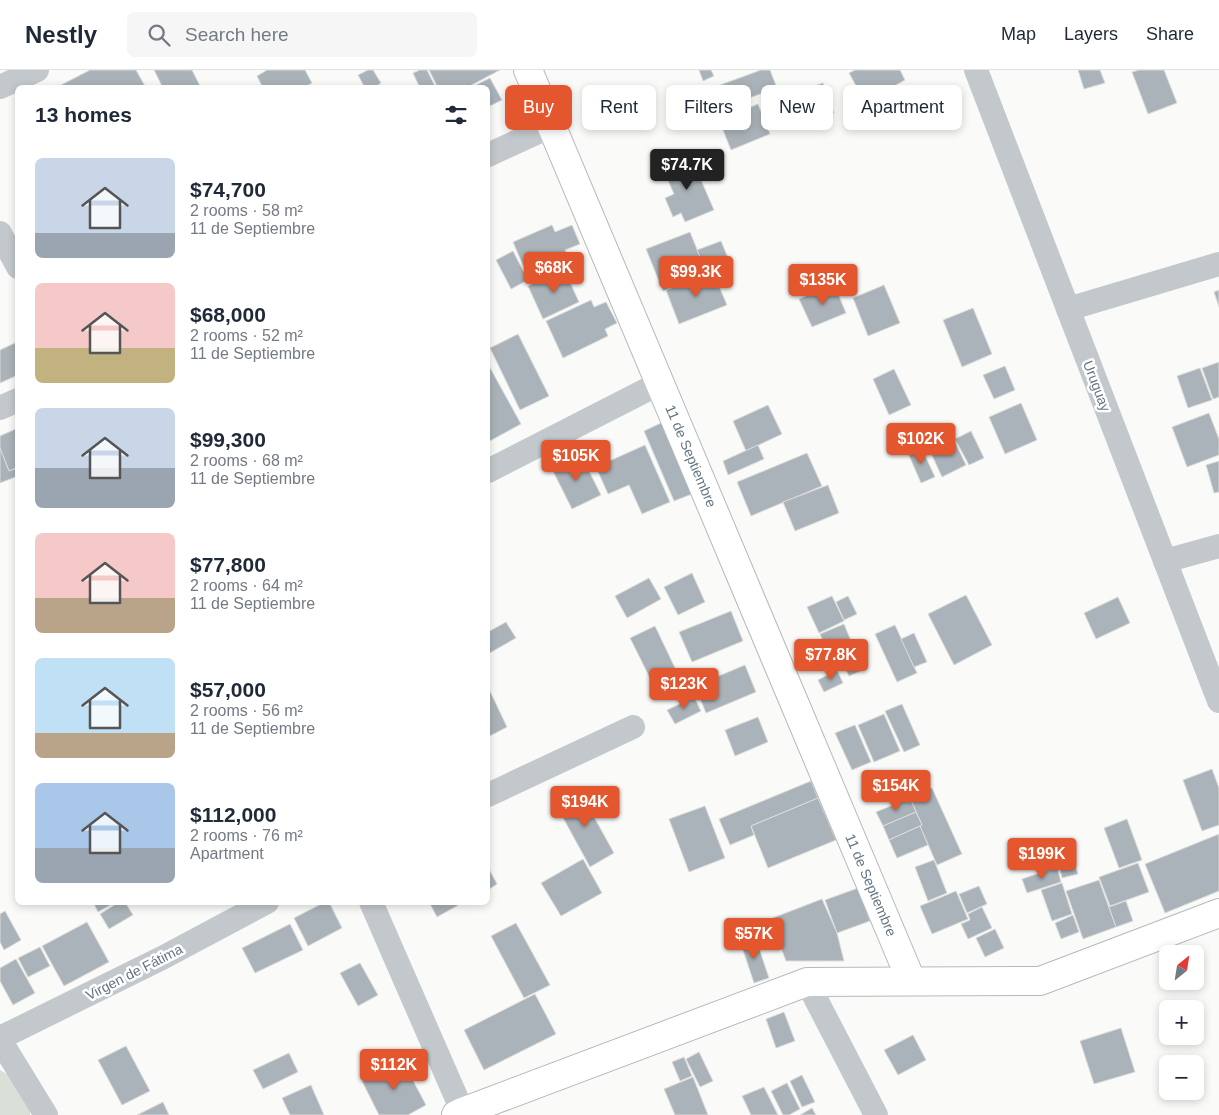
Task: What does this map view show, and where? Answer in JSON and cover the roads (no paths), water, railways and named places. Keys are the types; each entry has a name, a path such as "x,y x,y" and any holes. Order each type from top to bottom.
{"main road":[{"name":"11 de Septiembre","path":"528,70 534,85"},
{"name":"11 de Septiembre","path":"553,130 912,980"},
{"path":"461,1114 807,982 912,980 1040,981 1219,913"}],"street":[{"path":"0,87 37,70"},
{"name":"Uruguay","path":"976,70 1219,701"},
{"path":"490,154 542,130"},
{"path":"0,233 15,261"},
{"path":"1068,309 1219,264"},
{"path":"490,470 660,383"},
{"path":"0,408 15,401"},
{"path":"1165,561 1219,546"},
{"path":"490,794 633,727"},
{"name":"Virgen de Fátima","path":"0,1039 162,958 261,905"},
{"path":"372,905 461,1114"},
{"path":"807,982 876,1115"},
{"path":"0,1039 46,1115"}]}
